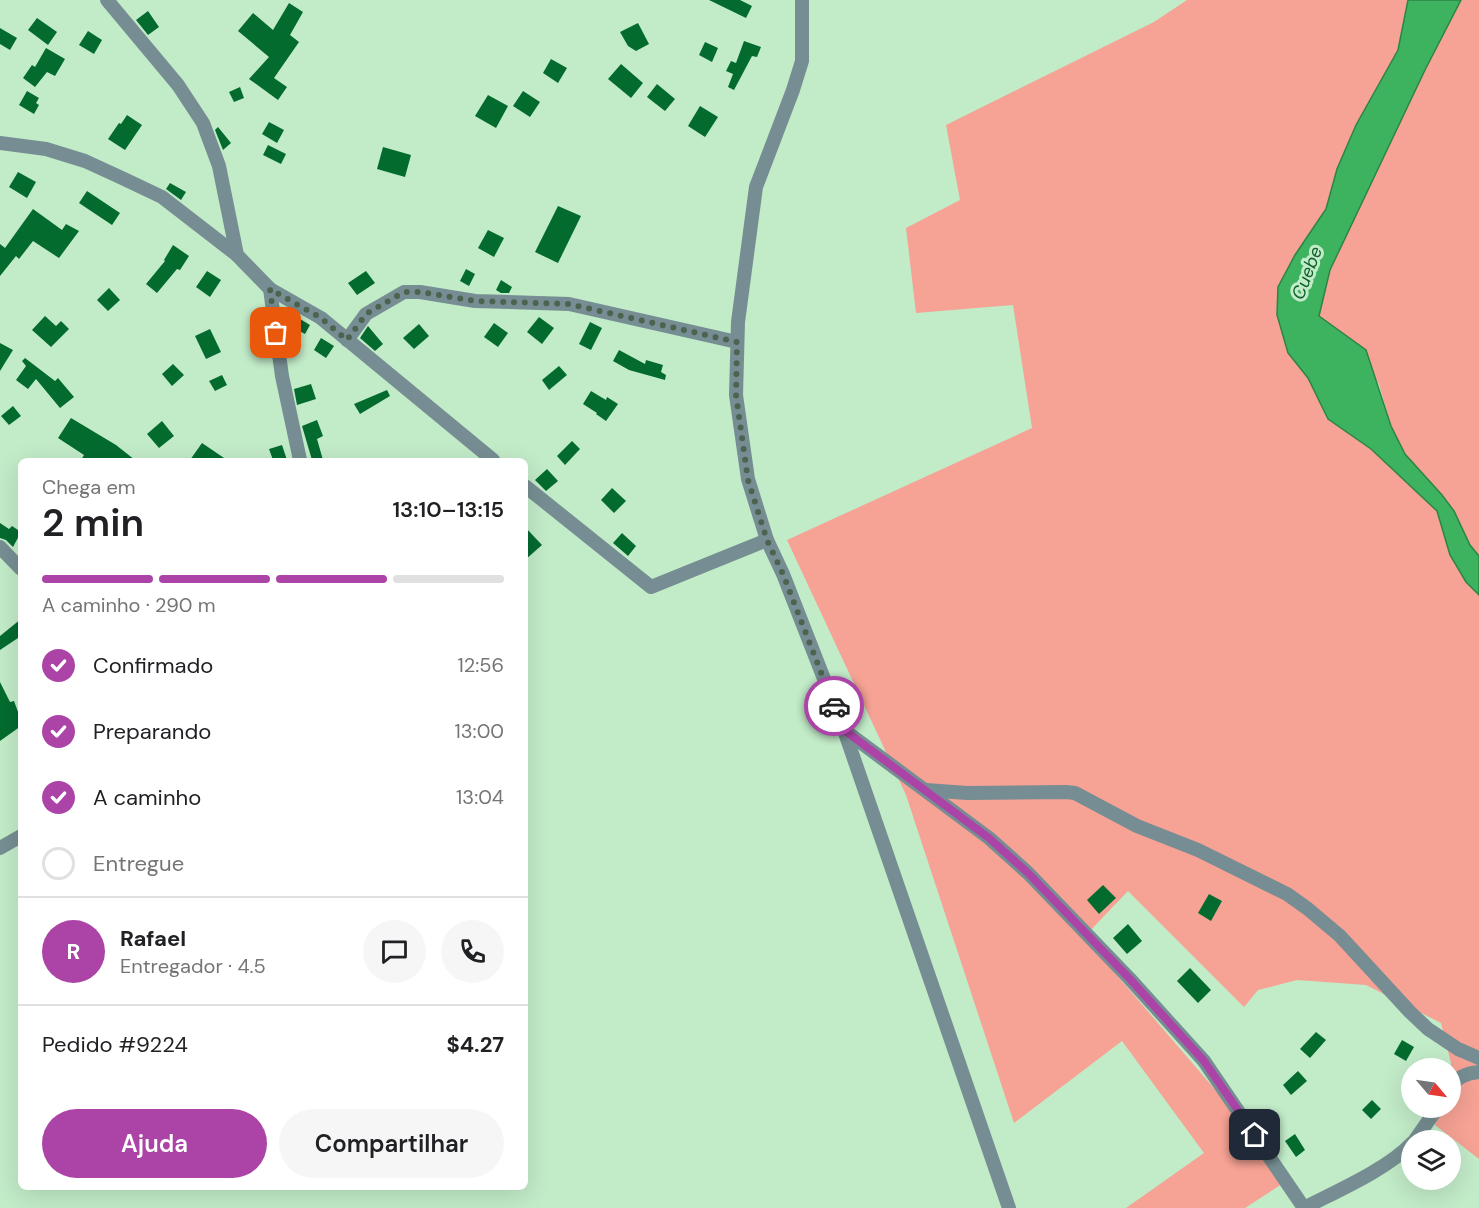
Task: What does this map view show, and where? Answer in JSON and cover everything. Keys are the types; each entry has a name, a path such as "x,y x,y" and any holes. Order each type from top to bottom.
{"street":[{"path":"107,0 178,85 203,123 219,166 237,255"},
{"path":"802,0 802,61 756,187 738,322 736,395 748,480 767,540 783,574 844,730 1009,1208"},
{"path":"0,143 46,149 85,161 162,197 237,255 270,289 321,318 491,458"},
{"path":"270,289 282,376 300,458"},
{"path":"347,340 366,314 404,292 420,292 475,301 569,304 737,342"},
{"path":"528,488 651,587 767,540"},
{"path":"0,547 18,566"},
{"path":"844,730 989,838 1028,873 1129,978 1204,1061 1304,1208 1353,1184 1401,1154"},
{"path":"926,790 967,793 1066,792 1075,794 1137,826 1198,850 1287,894 1308,909 1340,936 1428,1029 1458,1049 1479,1058"},
{"path":"0,848 18,838"},
{"path":"1461,1077 1467,1072 1479,1071"}],"shaded area":[{"path":"1187,0 1408,0 1398,50 1356,125 1337,169 1326,209 1295,255 1288,353 1308,378 1327,419 1371,449 1437,511 1450,555 1466,582 1479,595 1479,1159 1461,1145 1461,1130 1441,1130 1435,1125 1437,1118 1461,1118 1461,1058 1450,1058 1441,1023 1366,985 1297,980 1258,990 1244,1007 1128,891 1084,937 1291,1178 1245,1208 1126,1208 1204,1153 1122,1041 1014,1123 906,795 787,540 1032,428 1013,305 916,313 906,228 960,200 946,125 1154,22"},
{"path":"1461,0 1479,0 1479,556 1470,545 1454,511 1405,454 1391,426 1379,384 1338,330 1319,316 1330,270 1425,70"}],"water":[{"name":"Cuebe","path":"1408,0 1461,0 1425,70 1330,270 1319,316 1366,350 1391,426 1405,454 1454,511 1470,545 1479,556 1479,595 1466,582 1450,555 1437,511 1371,449 1328,419 1308,378 1288,353 1277,315 1278,287 1295,255 1326,209 1337,169 1356,125 1398,50"}],"building":[{"path":"709,0 740,0 752,6 746,18"},
{"path":"289,3 303,12 290,35 299,42 274,78 287,87 278,100 249,79 269,57 238,31 253,13 273,30"},
{"path":"148,11 159,27 148,35 136,20"},
{"path":"37,18 57,32 48,45 28,30"},
{"path":"638,23 649,44 636,51 628,46 620,32"},
{"path":"0,28 17,38 10,50 0,44"},
{"path":"88,31 102,40 94,54 79,45"},
{"path":"744,41 761,47 757,57 752,56 734,90 728,87 733,74 726,71 731,61 736,63"},
{"path":"705,42 718,48 712,62 699,55"},
{"path":"46,48 65,59 55,76 47,72 35,87 23,78 32,65 35,67"},
{"path":"551,59 567,68 558,83 543,73"},
{"path":"621,64 643,83 631,98 608,79"},
{"path":"657,84 675,99 665,111 647,97"},
{"path":"240,87 244,98 234,102 229,92"},
{"path":"27,91 39,98 36,103 39,105 34,114 19,105"},
{"path":"523,91 540,102 530,117 513,106"},
{"path":"488,95 508,106 496,128 475,116"},
{"path":"700,106 718,117 705,137 688,126"},
{"path":"127,115 142,125 125,150 108,139"},
{"path":"269,122 284,130 277,143 262,134"},
{"path":"218,127 231,143 223,150 215,130"},
{"path":"268,145 286,154 281,164 263,155"},
{"path":"383,147 411,155 405,177 377,169"},
{"path":"18,172 36,182 27,198 9,187"},
{"path":"170,183 186,192 181,200 166,189"},
{"path":"87,191 120,213 112,225 79,203"},
{"path":"558,206 581,216 558,263 535,252"},
{"path":"33,209 62,230 66,224 79,231 59,258 33,241 19,259 16,256 0,276 0,244 5,248"},
{"path":"488,230 504,238 494,257 478,248"},
{"path":"173,245 189,256 180,270 177,269 157,293 146,284 165,261"},
{"path":"466,269 475,274 469,286 460,281"},
{"path":"207,271 221,280 210,297 196,287"},
{"path":"366,271 375,283 357,295 348,283"},
{"path":"501,280 512,287 509,293 496,290"},
{"path":"109,288 120,300 108,311 97,300"},
{"path":"45,316 56,326 61,321 69,329 51,347 32,330"},
{"path":"539,317 554,328 542,344 527,332"},
{"path":"300,319 310,325 305,334 294,328"},
{"path":"590,322 602,328 591,350 579,344"},
{"path":"494,323 508,333 498,347 484,337"},
{"path":"419,324 429,336 414,349 403,338"},
{"path":"368,326 383,344 375,351 360,338"},
{"path":"210,329 221,352 206,359 195,336"},
{"path":"321,338 334,346 326,358 314,350"},
{"path":"0,343 13,350 0,371"},
{"path":"619,350 645,364 646,360 663,365 661,372 666,375 665,380 629,370 613,361"},
{"path":"25,358 55,381 58,378 74,397 60,408 36,379 28,389 16,380 26,366 22,361"},
{"path":"173,364 184,375 172,386 162,374"},
{"path":"559,366 567,375 549,390 542,380"},
{"path":"222,375 227,385 215,391 209,381"},
{"path":"311,384 316,399 297,405 294,389"},
{"path":"387,390 390,396 360,414 354,404"},
{"path":"591,391 618,404 606,421 583,404"},
{"path":"13,406 21,416 9,425 1,416"},
{"path":"71,418 116,445 132,458 82,458 84,455 58,438"},
{"path":"317,420 323,436 317,439 322,458 311,458 302,426"},
{"path":"162,421 174,436 159,448 147,434"},
{"path":"572,441 580,449 565,465 557,456"},
{"path":"202,443 224,458 191,458"},
{"path":"282,445 286,458 272,458 269,449"},
{"path":"547,469 558,481 546,491 535,480"},
{"path":"612,488 626,501 614,513 601,500"},
{"path":"0,523 9,529 12,526 18,530 18,538 13,547 0,538"},
{"path":"528,530 542,545 528,557"},
{"path":"622,533 636,546 628,556 613,543"},
{"path":"18,621 18,638 0,650 0,636"},
{"path":"0,682 10,702 14,701 18,712 18,728 0,741"},
{"path":"1103,885 1116,898 1099,914 1087,900"},
{"path":"1209,894 1222,901 1211,921 1198,913"},
{"path":"1128,924 1142,941 1127,954 1113,938"},
{"path":"1190,968 1211,990 1198,1003 1177,981"},
{"path":"1316,1032 1326,1040 1310,1058 1300,1049"},
{"path":"1402,1040 1414,1047 1408,1058 1401,1058 1394,1054"},
{"path":"1298,1071 1307,1081 1291,1095 1283,1085"},
{"path":"1372,1100 1381,1109 1371,1119 1362,1110"},
{"path":"1295,1134 1305,1150 1296,1157 1285,1141"}],"way so far":[{"path":"276,333 270,289 321,318 347,340 366,314 404,292 420,292 475,301 569,304 737,342 736,395 748,480 767,540 783,574 834,706"}],"route":[{"path":"834,706 844,730 989,838 1028,873 1129,978 1204,1061 1255,1135"}]}
